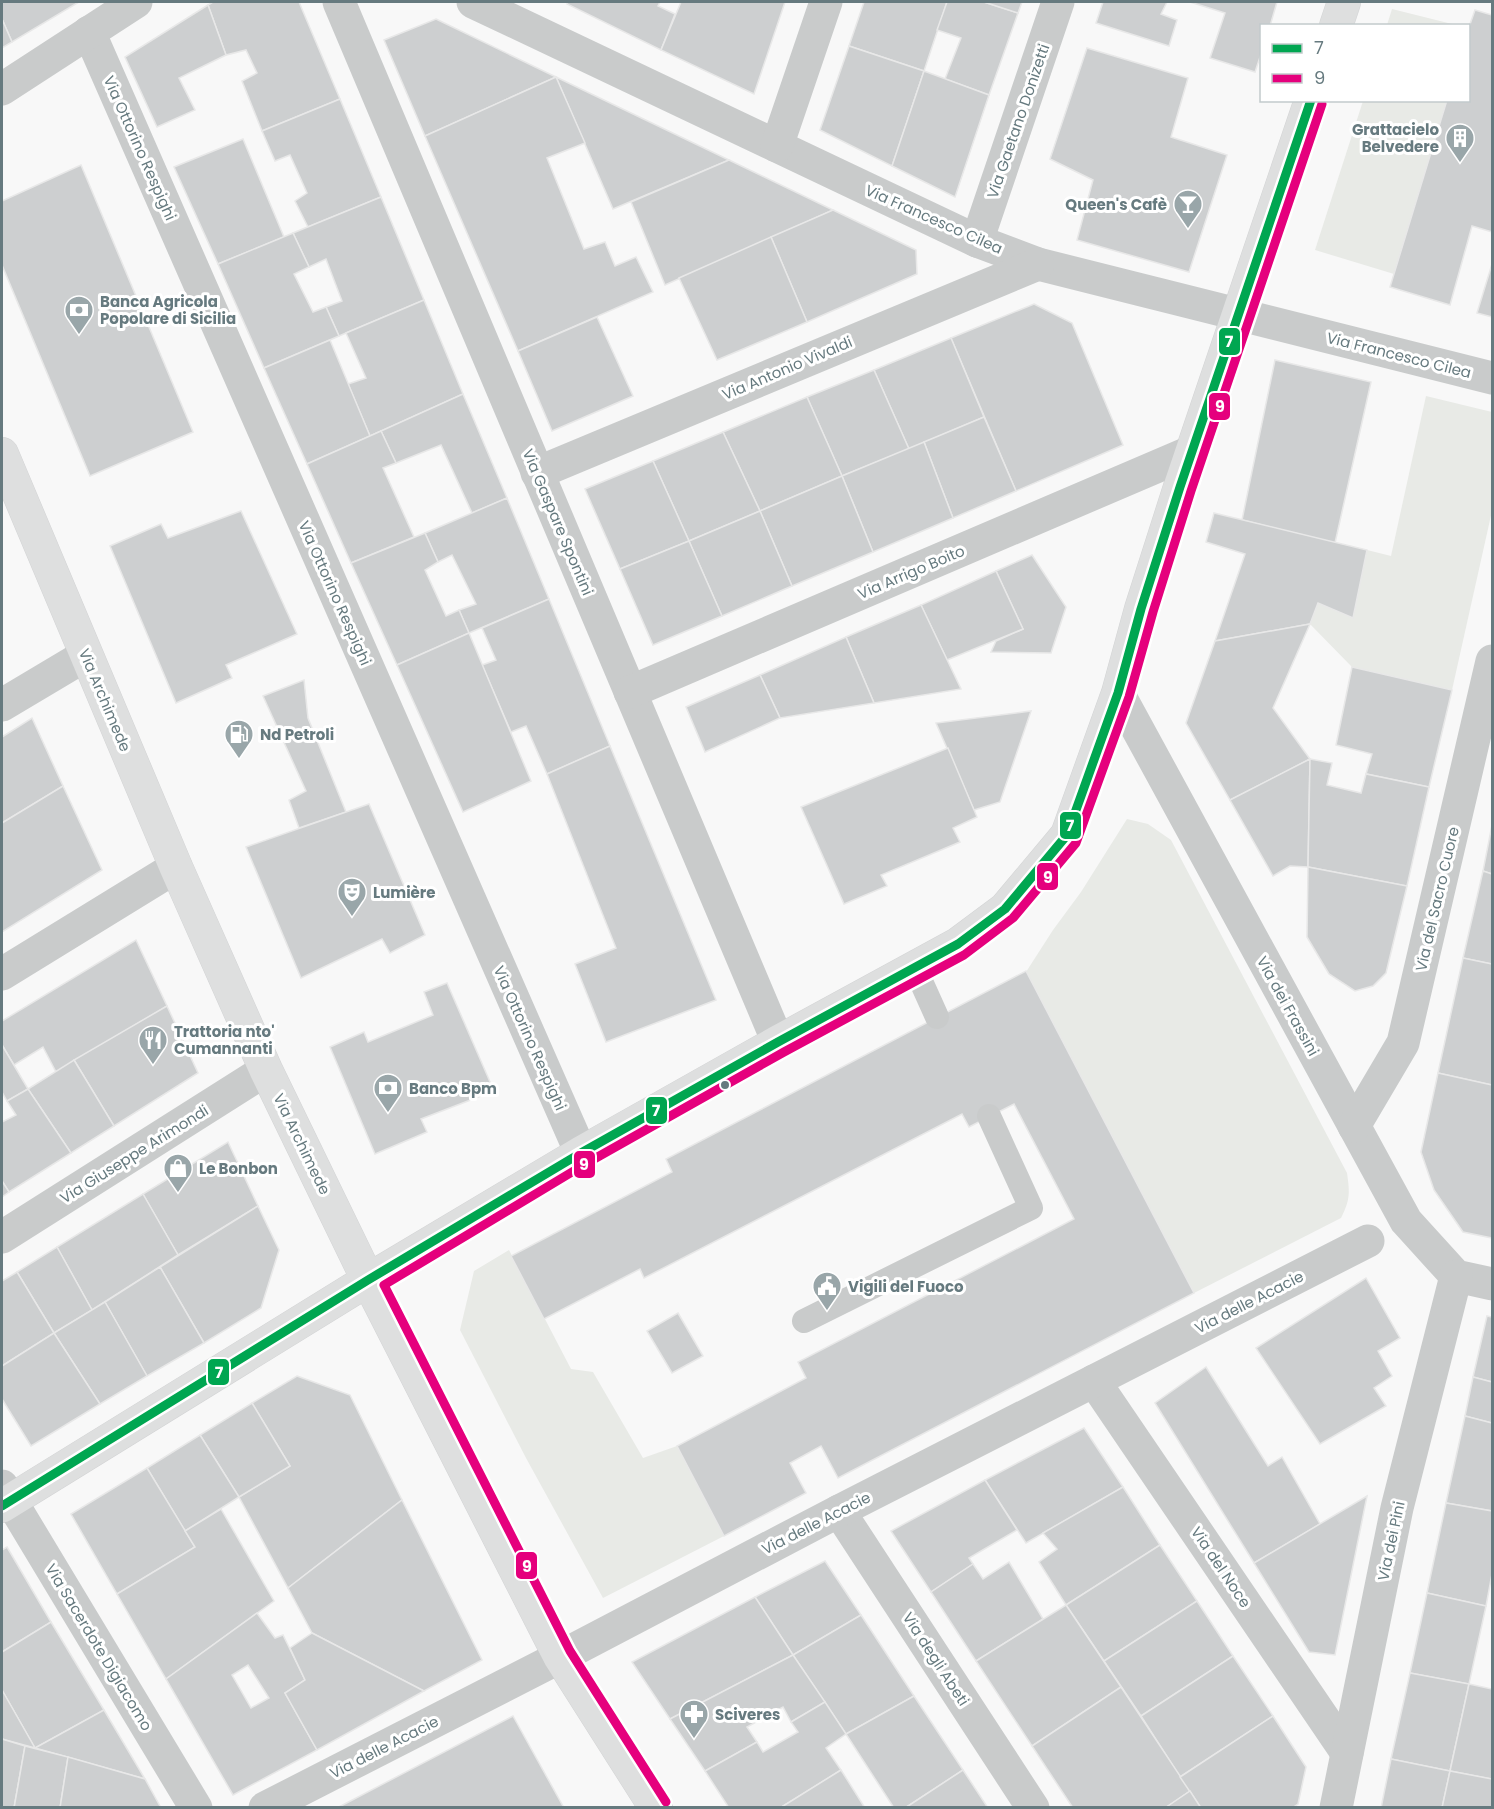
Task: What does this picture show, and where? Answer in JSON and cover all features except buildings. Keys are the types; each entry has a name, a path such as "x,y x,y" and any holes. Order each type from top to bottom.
{"main road":[{"path":"1337,24 1344,2"},
{"path":"4,1498 581,1153 958,944 1005,909 1067,835 1118,693 1142,609 1193,451 1310,102"},
{"name":"Via Archimede","path":"2,454 176,867 266,1070 368,1280 560,1658 657,1808"}],"street":[{"path":"2,89 136,2"},
{"name":"Via Gaspare Spontini","path":"339,2 778,1042"},
{"name":"Via Francesco Cilea","path":"473,2 977,241 1038,264 1492,378"},
{"path":"777,146 826,2"},
{"name":"Via Gaetano Donizetti","path":"977,241 1058,2"},
{"name":"Via Ottorino Respighi","path":"89,32 581,1153"},
{"name":"Via Antonio Vivaldi","path":"537,473 1038,264"},
{"name":"Via Arrigo Boito","path":"630,692 1193,451"},
{"path":"2,705 86,655"},
{"name":"Via del Sacro Cuore","path":"1354,1126 1403,1043 1492,661"},
{"name":"Via dei Frassini","path":"1118,693 1406,1221 1456,1276"},
{"path":"2,974 176,867"},
{"name":"Via Giuseppe Arimondi","path":"2,1237 266,1070"},
{"name":"Via delle Acacie","path":"265,1808 1368,1241"},
{"path":"1456,1276 1492,1284"},
{"name":"Via dei Pini","path":"1336,1808 1397,1508 1456,1276"},
{"name":"Via del Noce","path":"1094,1381 1347,1753"},
{"name":"Via Sacerdote Digiacomo","path":"4,1498 196,1808"},
{"name":"Via degli Abeti","path":"839,1511 1033,1808"}],"lane":[{"path":"915,968 937,1017"},
{"path":"804,1321 1031,1208 989,1116"}],"shaded area":[{"path":"1392,9 1452,24 1387,24"},
{"path":"1363,102 1447,102 1394,274 1315,250"},
{"path":"1426,396 1492,412 1492,511 1452,690 1352,667 1310,624 1318,603 1353,617 1367,550 1391,556"},
{"path":"1127,819 1148,824 1171,840 1347,1173 1349,1186 1346,1206 1341,1218 1194,1293 1026,972 1081,892"},
{"path":"509,1250 571,1369 593,1372 643,1458 677,1446 724,1536 603,1598 526,1458 460,1330 474,1271"}],"transit line":[{"name":"7","path":"2,1506 368,1280 581,1153 958,944 1005,909 1067,835 1118,693 1141,609 1180,487 1310,102"},
{"name":"9","path":"666,1802 570,1651 384,1285 587,1163 784,1052 964,955 1013,918 1076,843 1129,697 1191,491 1322,104"}],"place":[{"name":"Grattacielo Belvedere","path":"1460,164"},
{"name":"Queen's Cafè","path":"1188,230"},
{"name":"Banca Agricola Popolare di Sicilia","path":"79,336"},
{"name":"Nd Petroli","path":"239,760"},
{"name":"Lumière","path":"352,918"},
{"name":"Trattoria nto' Cumannanti","path":"153,1066"},
{"name":"Banco Bpm","path":"388,1114"},
{"name":"Le Bonbon","path":"178,1194"},
{"name":"Vigili del Fuoco","path":"827,1312"},
{"name":"Sciveres","path":"694,1740"}]}
